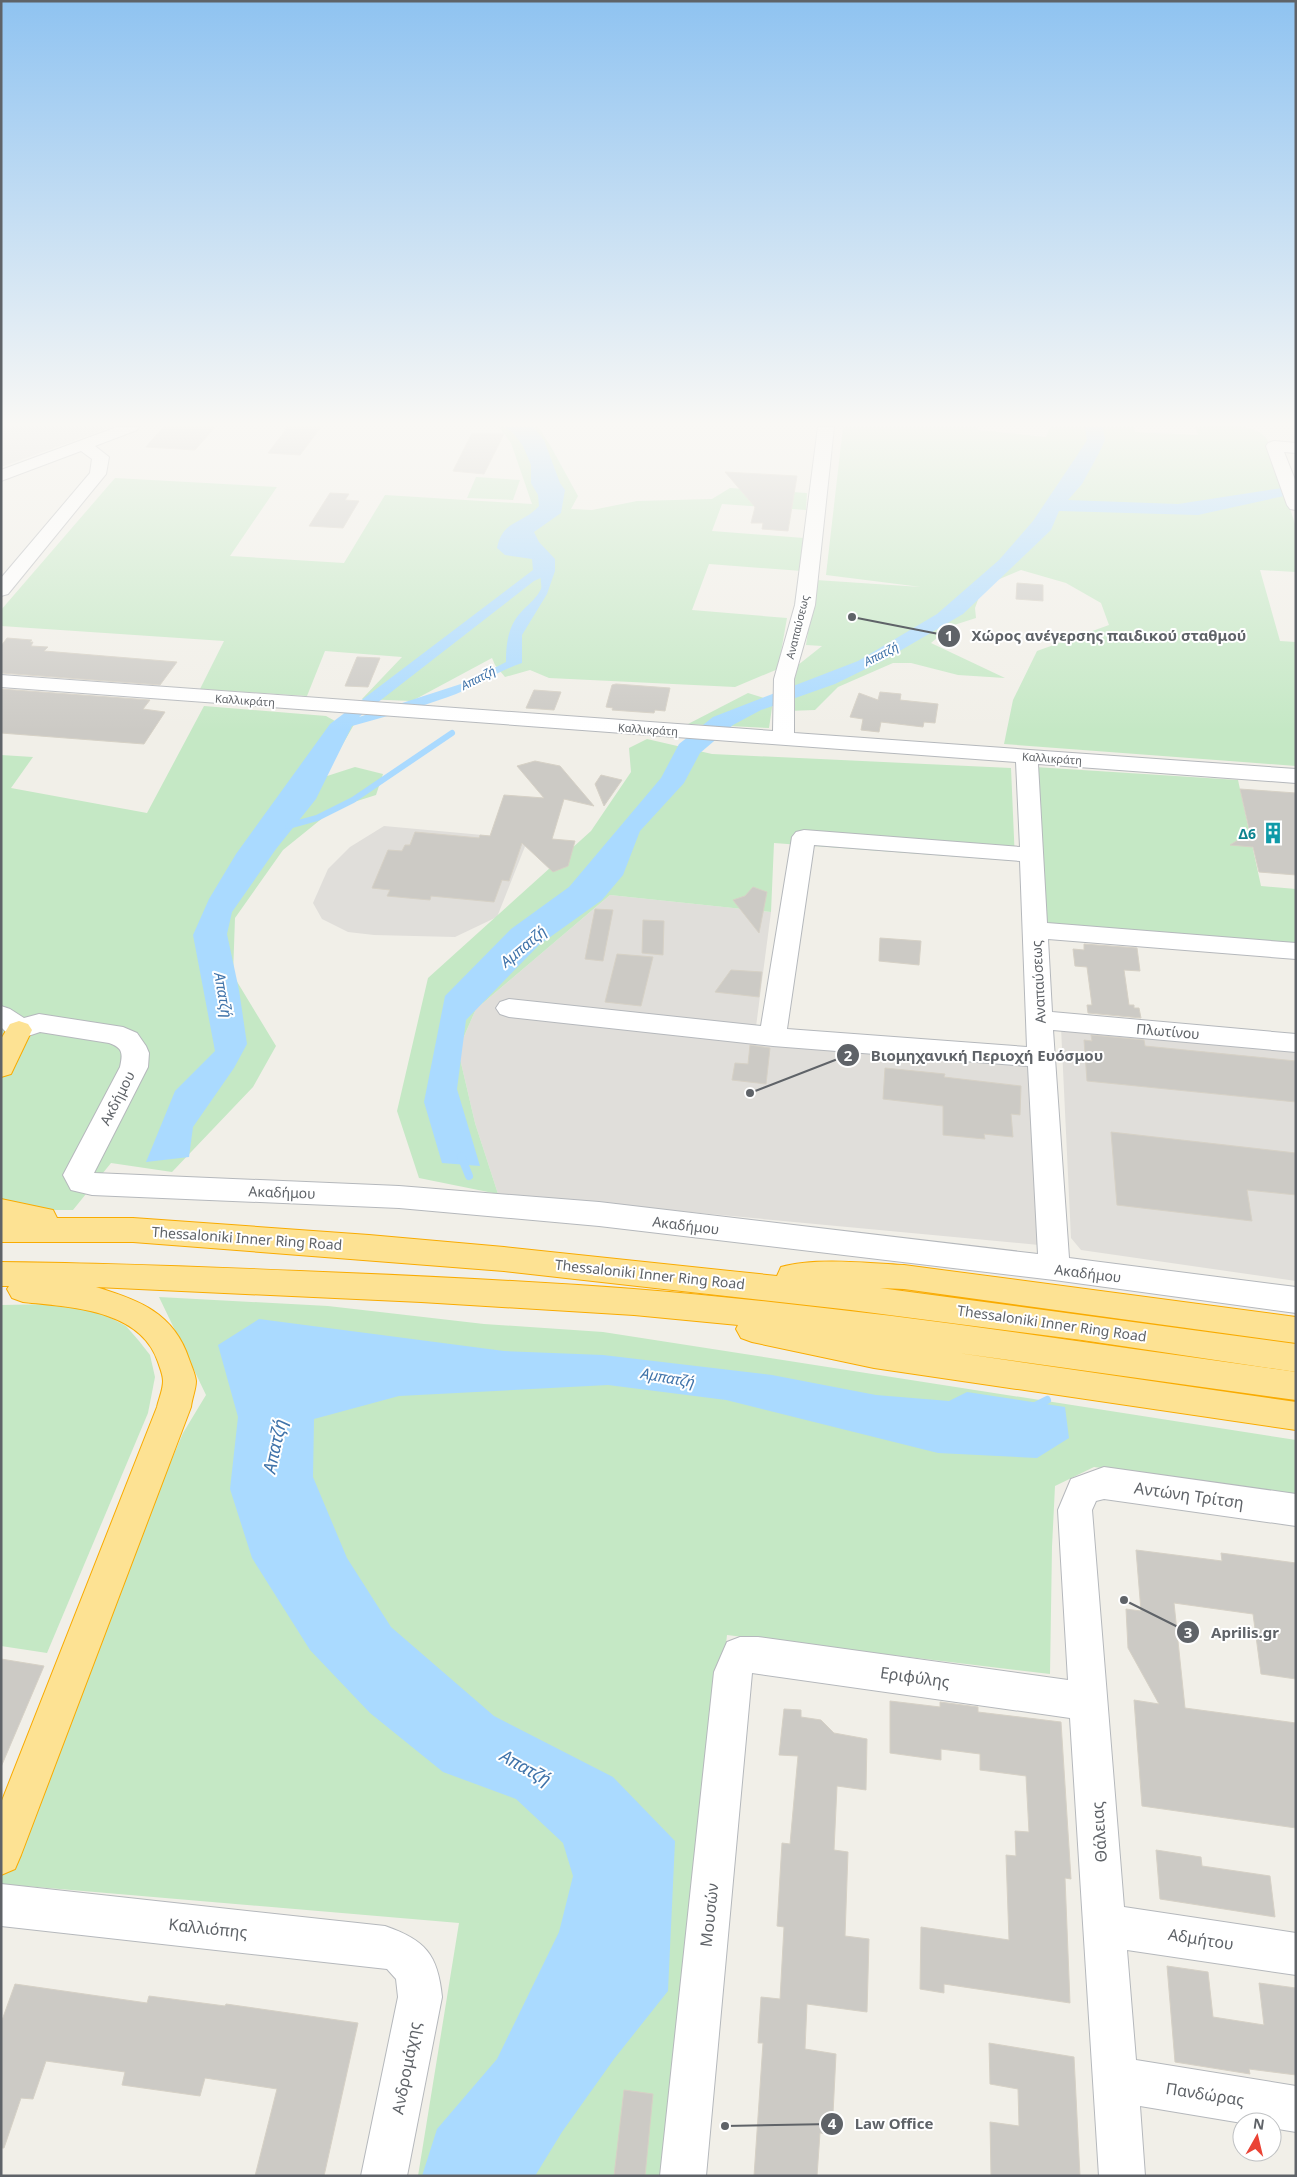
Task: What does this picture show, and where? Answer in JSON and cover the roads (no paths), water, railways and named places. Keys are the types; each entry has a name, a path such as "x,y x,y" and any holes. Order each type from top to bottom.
{"highway":[{"path":"1,1066 10,1023"},
{"path":"1,1210 30,1216 133,1230"},
{"name":"Thessaloniki Inner Ring Road","path":"1,1230 133,1230 369,1247 691,1278 1082,1327 1296,1358"},
{"name":"Thessaloniki Inner Ring Road","path":"1,1274 126,1275 421,1289 634,1302 793,1318 1296,1386"},
{"path":"691,1278 853,1274 904,1277 1296,1330"},
{"path":"1,1286 76,1296 134,1312 166,1342 179,1378 174,1407 152,1459 1,1855"},
{"path":"634,1302 874,1354 1296,1416"}],"street":[{"path":"1,590 52,529"},
{"name":"Αναπαύσεως","path":"783,739 784,679 805,605 814,529"},
{"name":"Καλλικράτη","path":"1,682 1296,776"},
{"name":"Αναπαύσεως","path":"1027,756 1041,1058 1054,1268"},
{"path":"773,1037 804,837 1032,855"},
{"path":"1036,930 1296,951"},
{"path":"509,1008 773,1037 1041,1058"},
{"name":"Πλωτίνου","path":"1040,1020 1296,1043"},
{"name":"Ακδήμου","path":"10,1023 27,1026 39,1023 114,1034 128,1040 136,1053 134,1067 78,1175"},
{"name":"Ακαδήμου","path":"78,1175 81,1182 92,1184 399,1197 599,1214 1054,1268 1296,1300"},
{"name":"Αντώνη Τρίτση","path":"1083,1490 1104,1483 1296,1510"},
{"name":"Θάλειας","path":"1083,1490 1076,1510 1122,2176"},
{"name":"Εριφύλης","path":"740,1655 758,1655 1090,1702"},
{"name":"Μουσών","path":"683,2176 733,1672 740,1655"},
{"name":"Καλλιόπης","path":"1,1905 386,1947 400,1951 411,1960"},
{"name":"Αδμήτου","path":"1106,1925 1296,1954"},
{"name":"Ανδρομάχης","path":"384,2176 420,1997 419,1985 411,1960"},
{"name":"Πανδώρας","path":"1115,2079 1296,2108"}],"water":[{"path":"507,529 539,529 534,532 539,542 555,559 555,571 547,594 522,635 522,663 448,697 352,726 316,799 276,849 232,912 227,934 239,990 247,1044 234,1068 193,1127 189,1157 146,1162 175,1091 215,1051 193,935 209,899 236,854 330,724 533,570 532,559 505,555 497,548","holes":["545,576 540,591 519,614 512,625 506,651 506,662 467,682 359,717 534,581"]},
{"path":"1026,529 1052,529 963,614 886,659 835,684 761,710 733,725 700,753 684,783 640,831 623,875 602,900 539,945 466,1020 457,1089 480,1166 442,1163 424,1102 445,996 511,929 569,887 661,778 679,744 713,717 858,661 937,614 999,560"},
{"path":"259,1319 504,1351 603,1355 772,1375 876,1395 949,1401 967,1392 1065,1407 1069,1438 1037,1458 938,1453 726,1400 608,1385 399,1396 314,1419 313,1477 347,1558 391,1627 494,1716 613,1777 675,1841 668,1991 614,2059 562,2132 535,2176 422,2176 437,2129 497,2059 559,1932 573,1876 563,1843 516,1799 443,1772 370,1713 310,1650 252,1558 230,1489 238,1417 218,1345"}],"waterway":[{"name":"Απατζή","path":"542,570 544,590 542,593"},
{"name":"Απατζή","path":"288,826 317,818 353,800 452,733"},
{"name":"Αμπατζή","path":"461,1156 469,1176"},
{"name":"Αμπατζή","path":"1033,1407 1047,1400"}],"place":[{"name":"Χώρος ανέγερσης παιδικού σταθμού","path":"852,617"},
{"name":"Δ6","path":"1273,833"},
{"name":"Βιομηχανική Περιοχή Ευόσμου","path":"750,1093"},
{"name":"Aprilis.gr","path":"1124,1600"},
{"name":"Law Office","path":"725,2126"}]}
